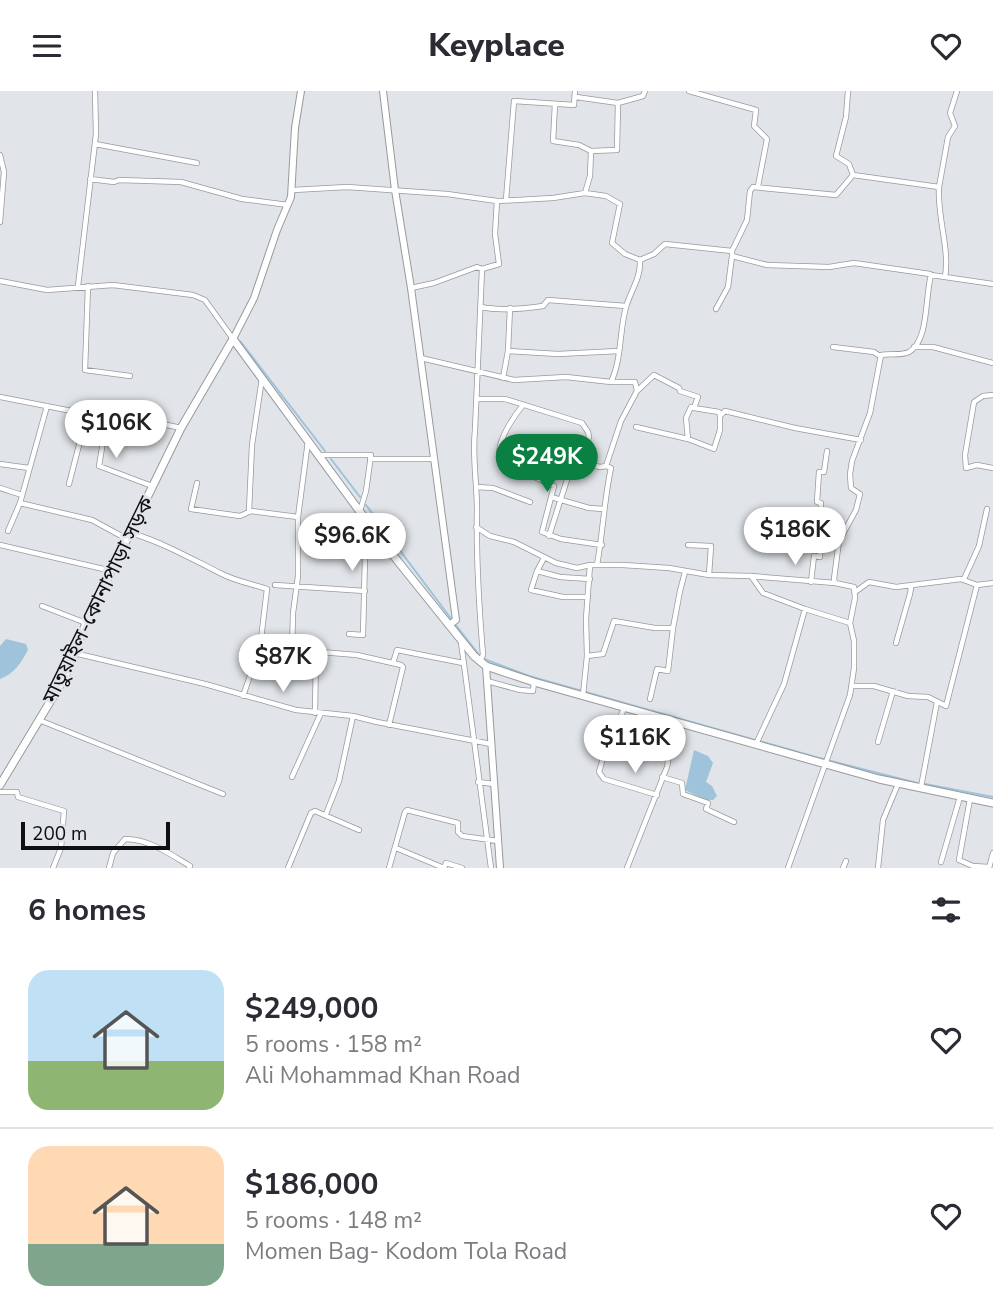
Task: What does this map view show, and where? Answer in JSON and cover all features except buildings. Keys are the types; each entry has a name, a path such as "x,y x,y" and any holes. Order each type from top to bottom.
{"main road":[{"path":"233,339 372,527 452,623 461,641 483,661 534,682 584,692 678,723 824,764 898,784 993,803"},
{"name":"মাতুয়াইল-কোনাপাড়া সড়ক","path":"0,785 65,677 86,623 181,428 233,339"}],"street":[{"path":"78,286 94,144 95,91"},
{"path":"0,281 47,289 113,285 200,298 205,300 233,339 254,298 293,190 295,128 301,91"},
{"path":"383,91 435,459 452,623"},
{"path":"506,200 514,101 574,106 576,94 618,103 643,96 645,91"},
{"path":"689,91 756,110 754,126 767,139 758,187"},
{"path":"848,91 846,117 836,156 849,164 853,175"},
{"path":"946,277 947,256 942,237 939,187 948,137 955,126 950,113 957,91"},
{"path":"555,104 553,141 579,145 591,151 617,150 618,103"},
{"path":"94,144 197,163"},
{"path":"585,193 590,176 591,151"},
{"path":"0,155 4,172 0,222"},
{"path":"716,309 728,287 732,253 744,228 750,191 758,187 836,195 853,175"},
{"path":"853,175 939,187"},
{"path":"90,179 114,182 181,182 242,199 288,205"},
{"path":"293,190 347,187 497,201 554,198 585,193 606,196 620,204 611,243 625,254 640,260 654,254 665,244 732,253 767,265 829,267 854,263 993,284"},
{"path":"411,288 434,283 477,267 482,269 499,264 495,234 497,201"},
{"path":"611,382 626,306 641,271 640,260"},
{"path":"482,269 477,399 472,451 476,487 475,526 483,661 500,868"},
{"path":"881,357 908,352 921,338 931,275"},
{"path":"88,286 85,370 130,376"},
{"path":"481,307 498,310 543,306 548,300 626,306"},
{"path":"503,378 508,351 510,308"},
{"path":"833,347 874,352 881,357"},
{"path":"913,347 933,347 993,363"},
{"path":"508,351 558,354 619,351"},
{"path":"835,583 839,541 856,510 860,494 851,488 852,461 870,413 881,357"},
{"path":"421,358 503,378 523,380 566,377 635,382 637,391"},
{"path":"606,466 618,429 637,391 654,375 680,391 698,397 694,408"},
{"path":"249,511 252,445 262,377"},
{"path":"993,395 983,396 974,402 965,455 966,468 977,465 993,468"},
{"path":"0,397 107,418 181,428"},
{"path":"477,399 505,399 582,423 589,437 578,462"},
{"path":"523,405 505,433 498,453 500,461 554,486 541,530 549,536 601,545"},
{"path":"8,531 20,503 47,406"},
{"path":"636,427 688,439 714,449 720,430 719,412 691,407 687,418 688,439"},
{"path":"720,416 725,411 861,440"},
{"path":"69,484 87,414"},
{"path":"107,418 99,466 153,486"},
{"path":"292,651 297,587 298,517 308,440"},
{"path":"811,582 814,556 820,557 821,503 817,502 818,480 819,472 824,472 827,451"},
{"path":"318,455 371,455 360,511"},
{"path":"370,459 435,459"},
{"path":"549,536 573,461 611,468 597,565"},
{"path":"0,464 29,468"},
{"path":"197,483 191,509 240,516 249,511 298,517"},
{"path":"476,487 493,488 530,502"},
{"path":"0,488 22,495"},
{"path":"551,497 559,501 604,509"},
{"path":"20,503 92,520 129,537 151,539 208,565 218,573 267,589 260,647 243,696"},
{"path":"964,579 979,546 987,509"},
{"path":"475,526 491,536 569,567 597,565 669,568 709,575 751,576 854,587 850,623 854,641 852,686 845,713 824,764 788,868"},
{"path":"349,634 363,635 365,557 372,527"},
{"path":"0,545 112,571"},
{"path":"688,545 711,546 709,575"},
{"path":"544,558 531,590 554,596 588,597"},
{"path":"584,692 590,565"},
{"path":"537,571 561,577 590,579"},
{"path":"650,699 657,669 668,671 685,572"},
{"path":"751,576 764,593 850,623"},
{"path":"855,592 869,582 896,587 964,579 977,585 993,583"},
{"path":"275,585 365,590"},
{"path":"852,686 874,686 908,696 928,697 947,705 977,585"},
{"path":"896,643 910,594 911,588 908,586"},
{"path":"42,606 86,623"},
{"path":"756,744 785,684 806,609"},
{"path":"587,656 603,653 614,621 655,628 674,628"},
{"path":"461,641 491,868"},
{"path":"260,647 357,655 403,667 390,725"},
{"path":"393,663 397,649 463,663"},
{"path":"292,777 318,713 316,652"},
{"path":"74,653 318,713 354,716 491,744"},
{"path":"486,680 533,691 534,682"},
{"path":"878,742 893,691"},
{"path":"921,789 937,702"},
{"path":"625,707 608,741 599,772 604,779 657,795"},
{"path":"326,814 339,781 354,716"},
{"path":"39,720 223,794"},
{"path":"627,868 667,767 674,727 678,723"},
{"path":"662,777 682,783 683,794 708,803 706,809 734,822"},
{"path":"478,782 494,784"},
{"path":"878,868 883,820 898,784"},
{"path":"0,792 17,792 18,797 24,801 64,811 61,848 53,868"},
{"path":"942,862 960,797"},
{"path":"970,799 959,860 973,866 989,868 993,853"},
{"path":"389,868 407,810 458,823 459,835 499,841"},
{"path":"288,868 311,813 315,811 326,814 359,830"},
{"path":"109,868 113,853 125,839 137,839 159,848 191,867"},
{"path":"396,848 444,868 446,863 462,868"},
{"path":"844,868 846,861"}],"water":[{"path":"6,639 26,644 28,650 17,667 0,679 0,646"},
{"path":"694,750 708,756 713,763 706,782 712,786 717,796 713,800 705,800 685,790"}],"waterway":[{"path":"240,341 325,451"},
{"path":"331,459 360,497"},
{"path":"366,505 452,620"},
{"path":"455,624 480,656"},
{"path":"484,659 529,676 917,783"},
{"path":"925,784 993,797"}]}
